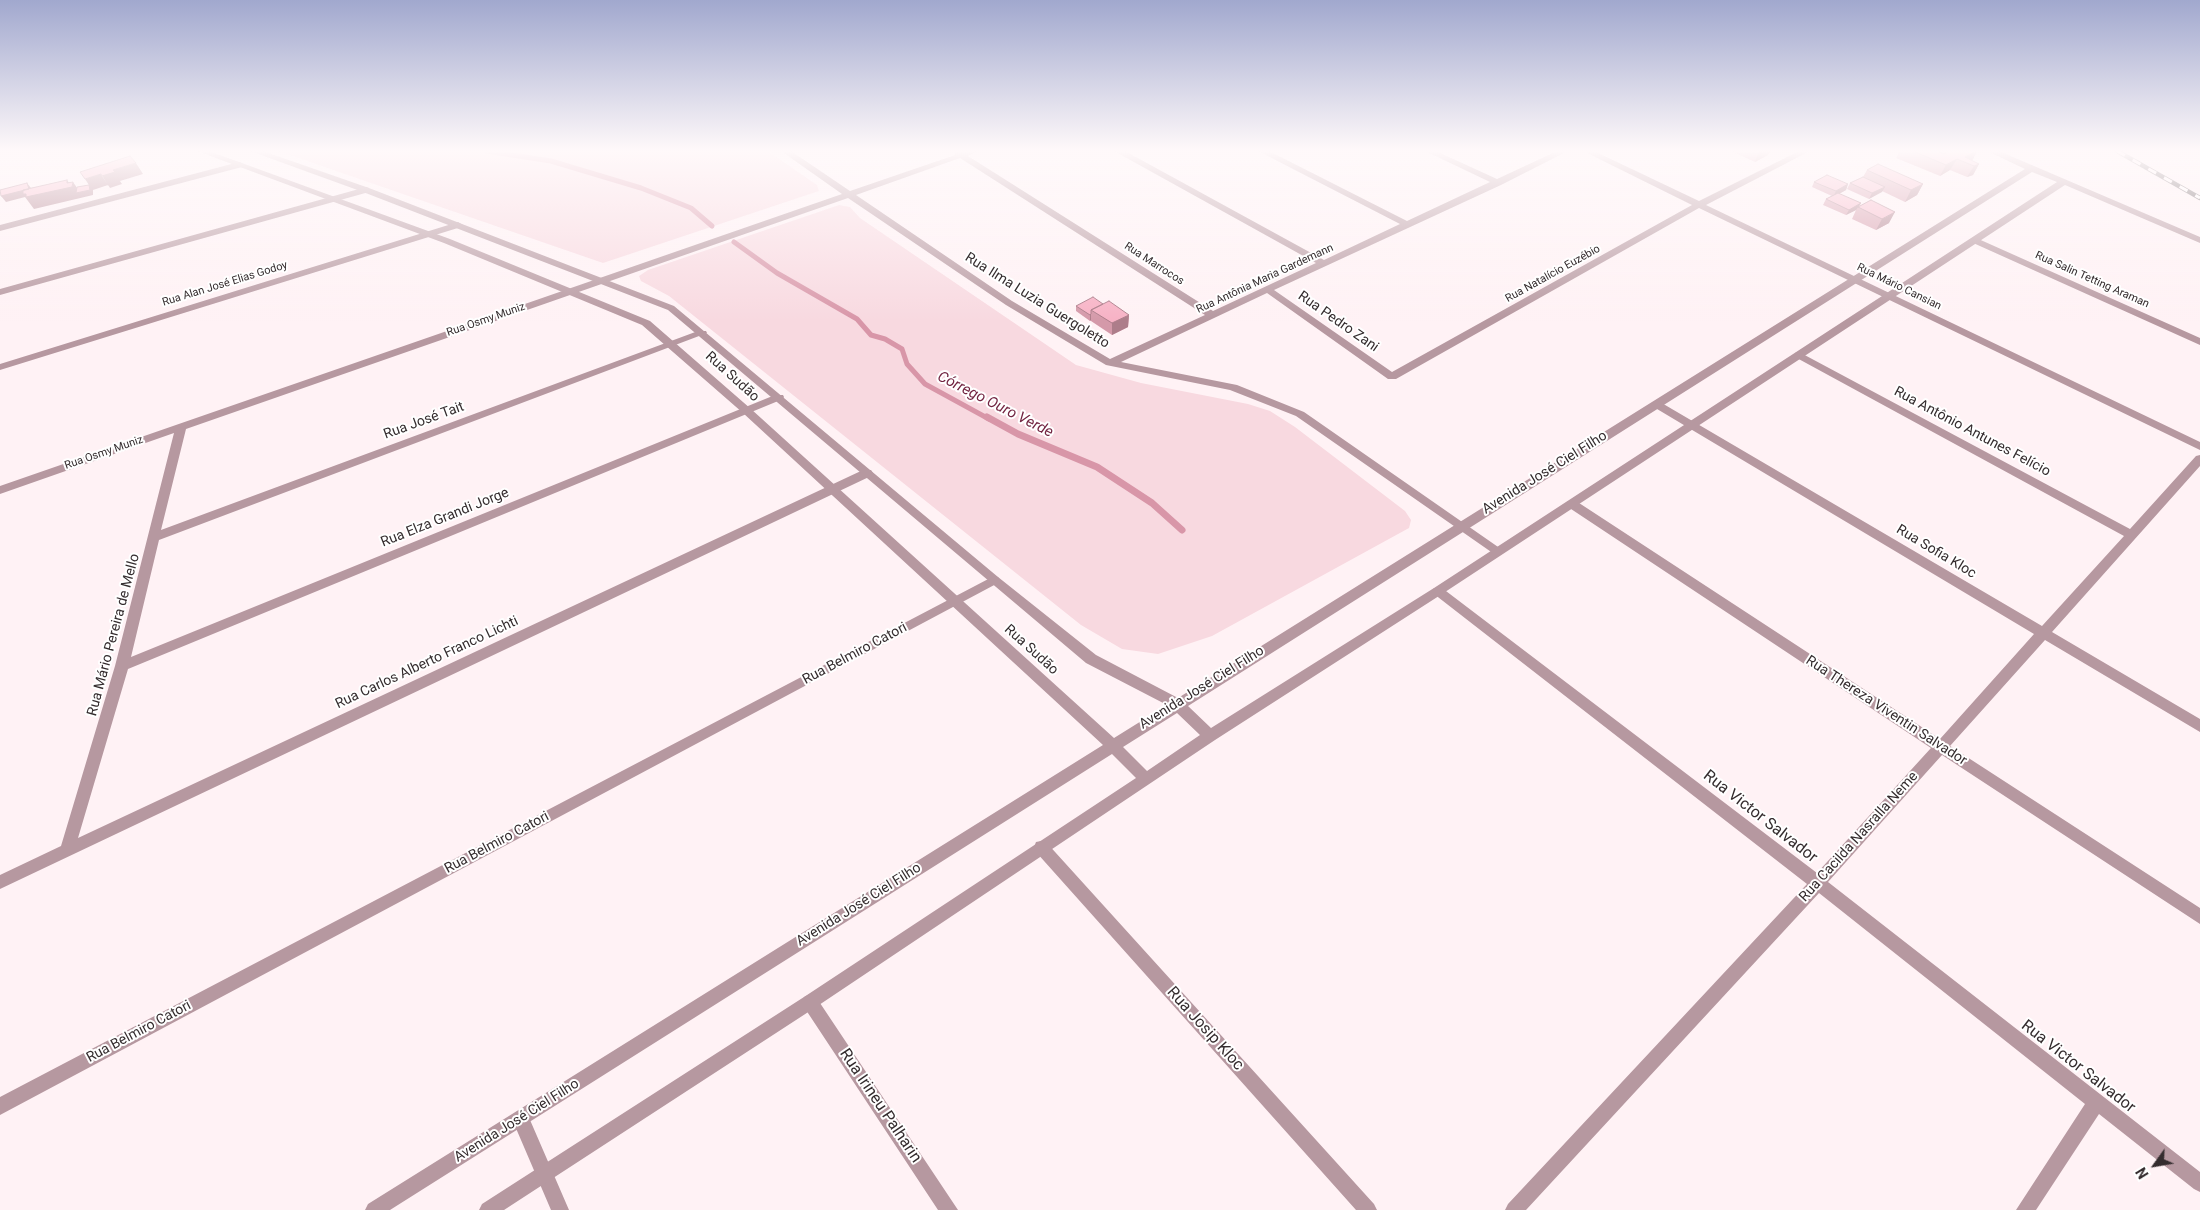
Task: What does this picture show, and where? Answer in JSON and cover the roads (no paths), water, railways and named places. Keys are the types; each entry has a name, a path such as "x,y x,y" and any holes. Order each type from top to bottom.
{"street":[{"path":"0,228 78,207"},
{"path":"0,292 302,207"},
{"name":"Rua Sudão","path":"355,207 427,234 646,323 673,344 747,410 1112,744 1146,779"},
{"name":"Rua Sudão","path":"412,207 671,308 994,580 1091,659 1177,704 1210,736"},
{"name":"Rua Osmy Muniz","path":"0,490 811,207"},
{"name":"Rua Ilma Luzia Guergoletto","path":"870,207 1009,303 1110,363 1233,387 1300,414 1497,552"},
{"name":"Rua Marrocos","path":"1044,207 1213,316"},
{"path":"1221,207 1325,264"},
{"path":"1373,207 1408,225"},
{"name":"Rua Antônia Maria Gardemann","path":"1110,363 1446,207"},
{"name":"Rua Natalício Euzébio","path":"1392,377 1694,207"},
{"name":"Rua Mário Cansian","path":"1707,207 2200,446"},
{"name":"Avenida José Ciel Filho","path":"374,1210 521,1119 1112,744 1969,207"},
{"path":"488,1210 810,1002 1210,736 1438,591 2024,207"},
{"path":"2124,207 2200,240"},
{"name":"Rua Alan José Elias Godoy","path":"0,367 458,225"},
{"name":"Rua Salin Tetting Araman","path":"1974,240 2200,342"},
{"name":"Rua Pedro Zani","path":"1268,290 1392,377"},
{"name":"Rua José Tait","path":"156,537 702,333"},
{"name":"Rua Antônio Antunes Felício","path":"1799,355 2132,535"},
{"name":"Rua Elza Grandi Jorge","path":"122,666 778,397"},
{"name":"Rua Sofia Kloc","path":"1656,404 2200,726"},
{"name":"Rua Mário Pereira de Mello","path":"68,850 122,666 156,537 181,426"},
{"name":"Rua Cacilda Nasralla Neme","path":"1514,1210 1818,884 2200,459"},
{"name":"Rua Carlos Alberto Franco Lichti","path":"0,882 867,473"},
{"name":"Rua Thereza Viventin Salvador","path":"1572,504 2200,918"},
{"name":"Rua Belmiro Catori","path":"0,1106 994,580"},
{"name":"Rua Victor Salvador","path":"1438,591 1818,884 2200,1183"},
{"name":"Rua Josip Kloc","path":"1041,848 1368,1210"},
{"name":"Rua Irineu Palharin","path":"810,1002 949,1210"},
{"path":"2025,1210 2096,1103"},
{"path":"521,1119 560,1210"}],"waterway":[{"name":"Córrego Ouro Verde","path":"690,207 712,226"},
{"name":"Córrego Ouro Verde","path":"734,242 777,273 857,319 871,335 885,339 902,349 907,364 925,384 989,419"},
{"name":"Córrego Ouro Verde","path":"987,417 1018,434 1097,467 1152,503 1182,530"}]}
